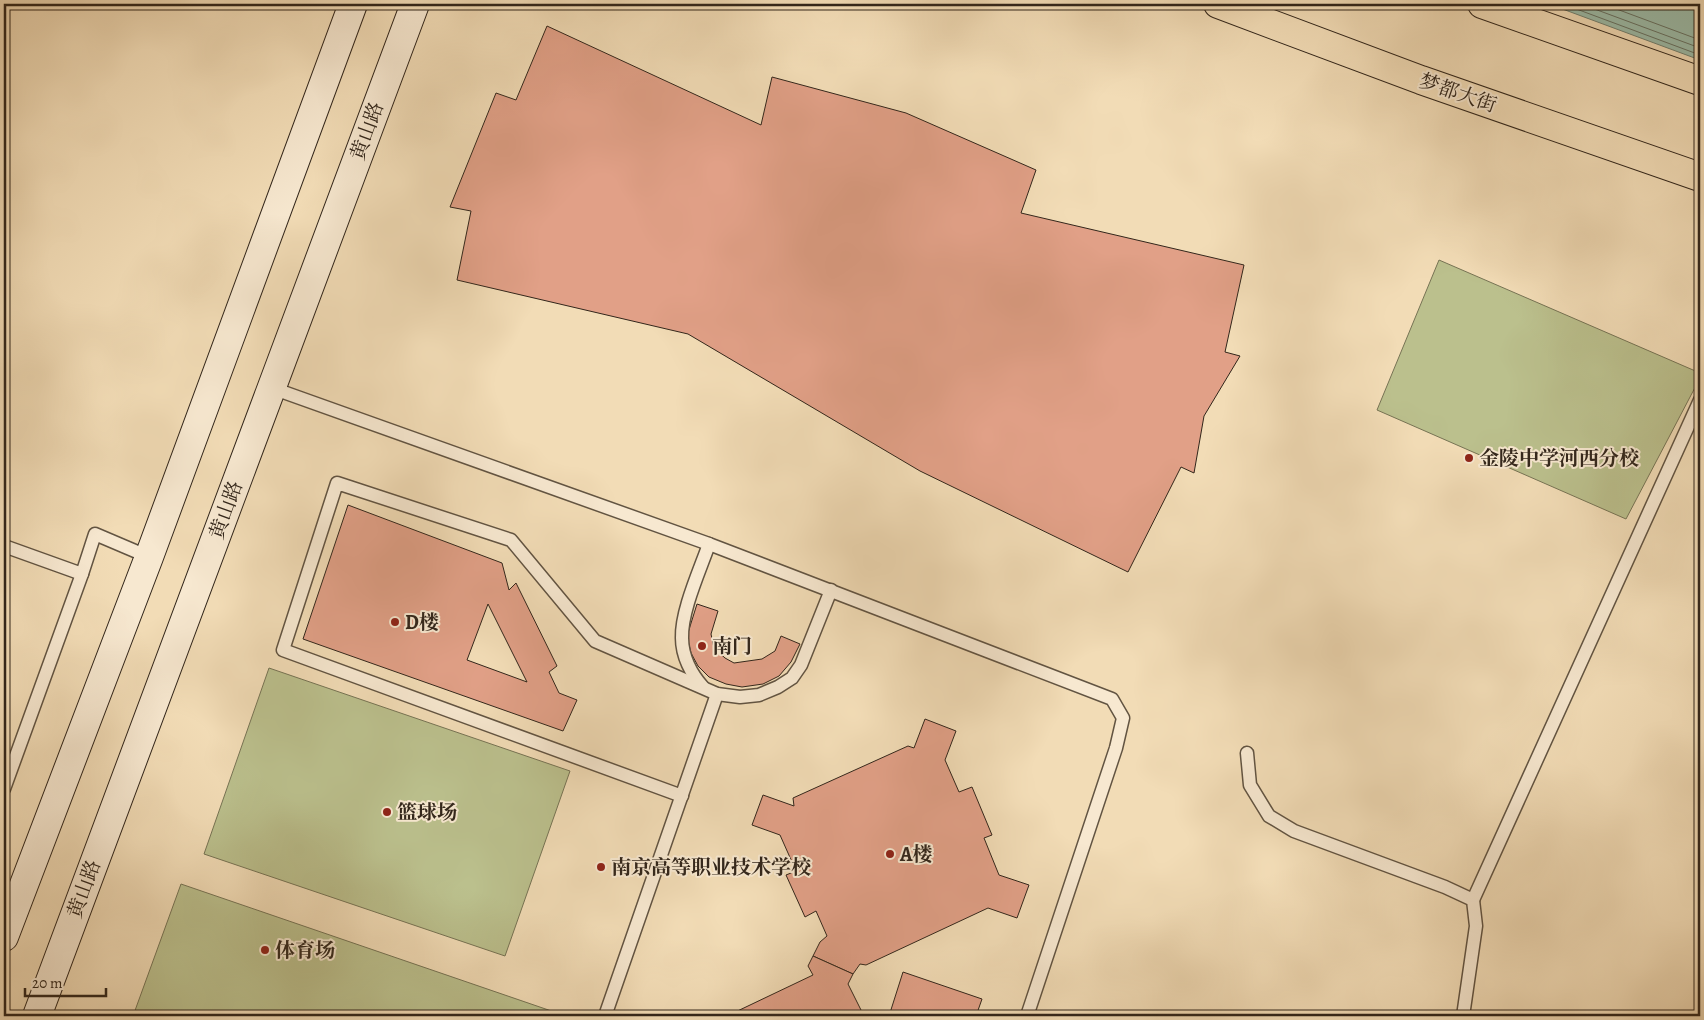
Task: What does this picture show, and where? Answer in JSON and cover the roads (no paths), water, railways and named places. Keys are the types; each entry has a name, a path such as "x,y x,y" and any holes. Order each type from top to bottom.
{"main road":[{"path":"4,937 149,557 353,4"},
{"name":"黄山路","path":"37,1016 415,4"},
{"name":"梦都大街","path":"1218,4 1421,80 1700,177"},
{"path":"1482,4 1700,81"}],"lane":[{"path":"272,388 709,544 1112,699 1124,718 1116,748 1027,1016"},
{"path":"1462,1016 1476,926 1473,900 1700,400"},
{"path":"682,796 283,650 337,483 511,540 596,641 717,694 740,697 759,695 778,687 792,678 801,665 831,590"},
{"path":"4,789 95,534 149,557"},
{"path":"705,688 690,669 682,637 686,612 709,544"},
{"path":"4,546 82,574"},
{"path":"605,1016 717,694"},
{"path":"1247,753 1250,785 1269,816 1294,831 1444,887 1473,900"}],"water":[{"path":"1549,4 1700,4 1700,60"}],"place":[{"name":"金陵中学河西分校","path":"1469,458"},
{"name":"D楼","path":"395,622"},
{"name":"南门","path":"702,646"},
{"name":"篮球场","path":"387,812"},
{"name":"A楼","path":"890,854"},
{"name":"南京高等职业技术学校","path":"601,867"},
{"name":"体育场","path":"265,950"}]}
